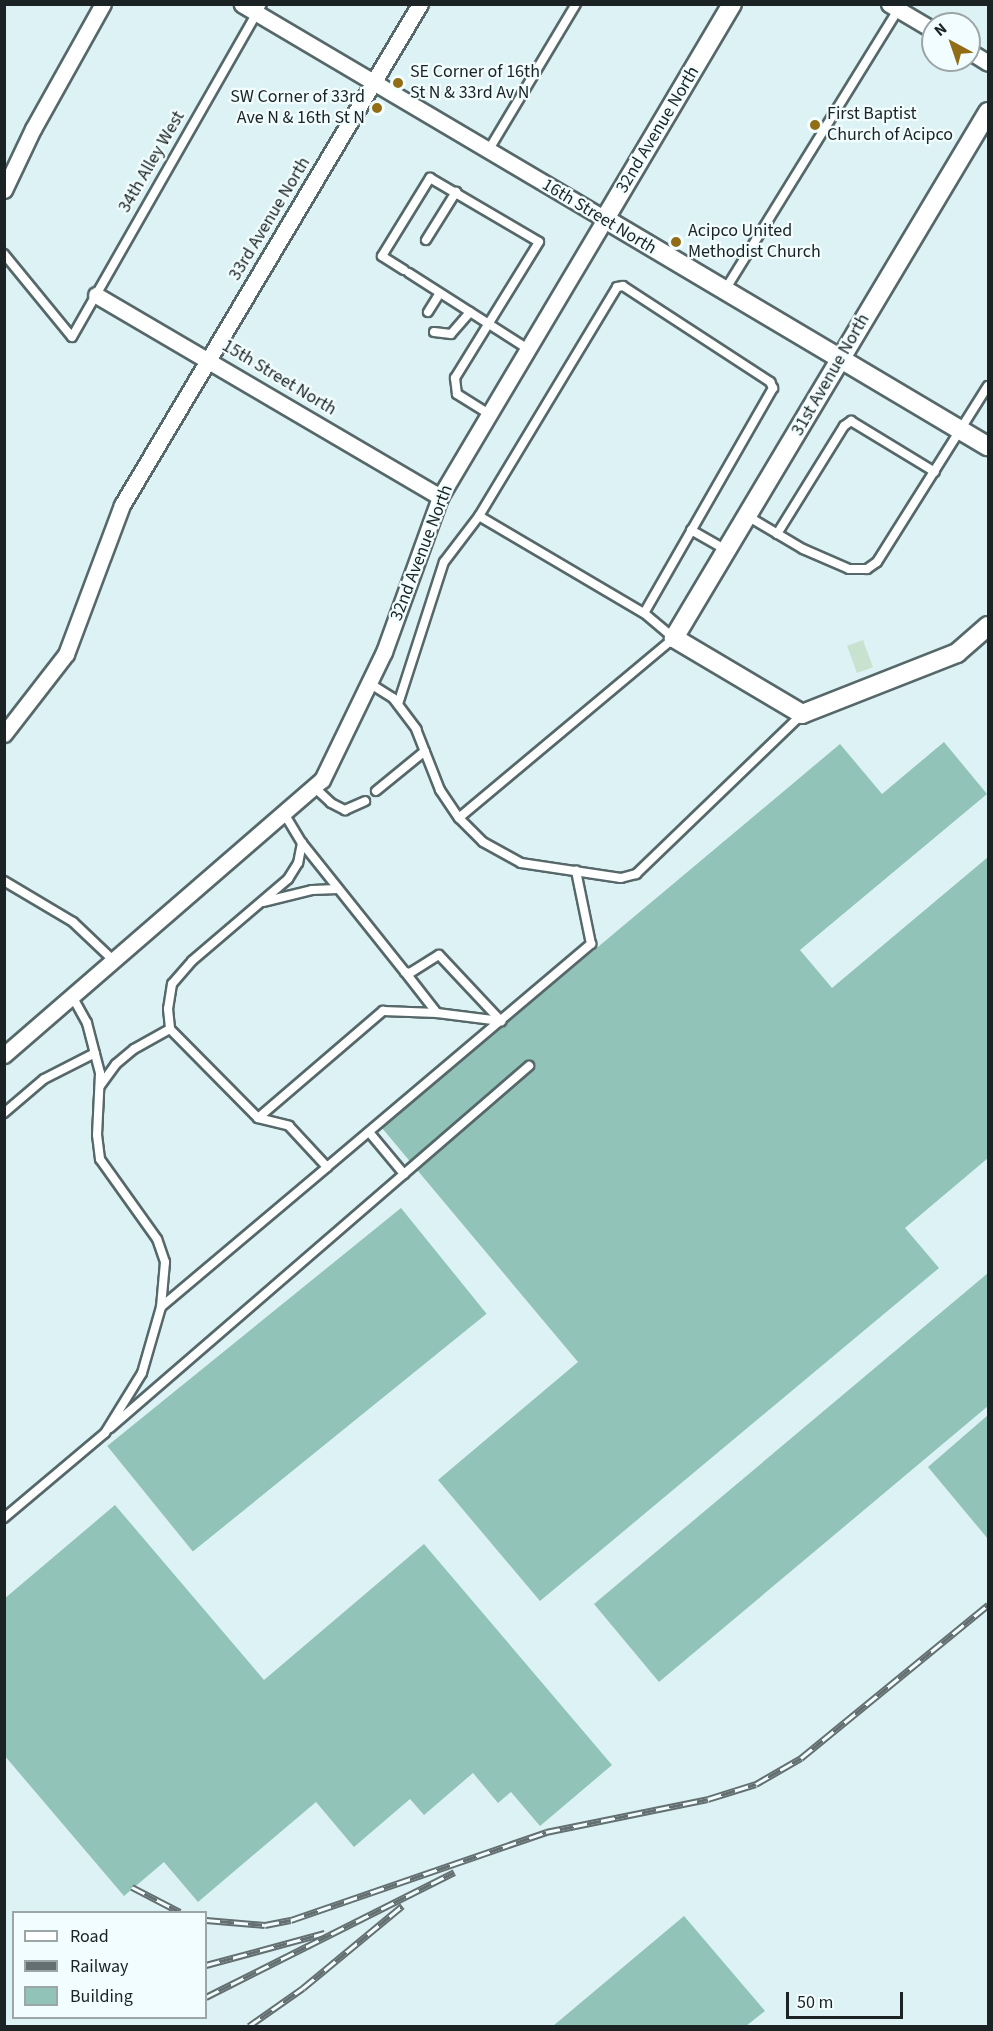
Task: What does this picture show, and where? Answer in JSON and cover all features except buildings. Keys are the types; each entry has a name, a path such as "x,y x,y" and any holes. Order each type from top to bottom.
{"street":[{"path":"4,190 33,129 104,4"},
{"name":"16th Street North","path":"242,4 259,9 373,83 605,219 838,360 988,446"},
{"name":"33rd Avenue North","path":"4,734 66,654 122,505 420,4"},
{"name":"32nd Avenue North","path":"4,1054 285,815 322,780 384,652 440,497 732,4"},
{"path":"893,7 921,23"},
{"name":"31st Avenue North","path":"674,638 729,552 838,360 988,112"},
{"name":"15th Street North","path":"96,295 440,497"},
{"path":"674,638 802,714 957,653 988,627"}],"lane":[{"path":"488,151 576,4"},
{"path":"724,291 893,7"},
{"name":"34th Alley West","path":"4,254 72,337 259,9"},
{"path":"489,414 457,394 455,378 488,323 539,242 430,178 382,256 488,323 528,349"},
{"path":"426,240 456,192"},
{"path":"398,704 444,562 479,516 617,287 623,286 772,385 644,613"},
{"path":"428,312 440,293"},
{"path":"434,332 451,334 470,312"},
{"path":"749,517 777,534 849,569 867,569 878,562 988,386"},
{"path":"777,534 844,426 851,421 935,472"},
{"path":"459,818 674,638 644,613 479,516"},
{"path":"691,530 729,552"},
{"path":"369,683 398,704 416,729 440,790 459,818 483,842 521,863 621,878 636,874 802,714"},
{"path":"376,791 425,751"},
{"path":"314,787 345,810 364,801"},
{"path":"285,815 302,843 437,1013"},
{"path":"302,843 298,863 288,879 192,961 172,984 168,1010 170,1029 258,1118 289,1126 327,1167"},
{"path":"161,1307 593,942 576,871"},
{"path":"4,881 73,921 113,960"},
{"path":"261,903 312,890 338,889"},
{"path":"405,972 410,973 439,955 501,1021"},
{"path":"72,996 87,1023 95,1053 99,1087 100,1159 157,1239 165,1262 161,1307 142,1374 105,1433"},
{"path":"258,1118 383,1011 437,1013 501,1021"},
{"path":"99,1087 116,1064 134,1049 170,1029"},
{"path":"4,1113 44,1079 95,1053"},
{"path":"4,1518 529,1066"},
{"path":"369,1132 404,1174"}],"green space":[{"path":"863,640 873,667 857,673 847,646"}],"railway":[{"path":"207,1920 265,1925 291,1920 546,1832 708,1799 756,1784 801,1758 988,1605"},
{"path":"207,1996 454,1872"},
{"path":"132,1887 178,1911"},
{"path":"249,2026 303,1988 402,1906"},
{"path":"207,1965 325,1933"}],"place":[{"name":"SE Corner of 16th St N & 33rd Av N","path":"398,83"},
{"name":"SW Corner of 33rd Ave N & 16th St N","path":"377,108"},
{"name":"First Baptist Church of Acipco","path":"815,125"},
{"name":"Acipco United Methodist Church","path":"676,242"}]}
